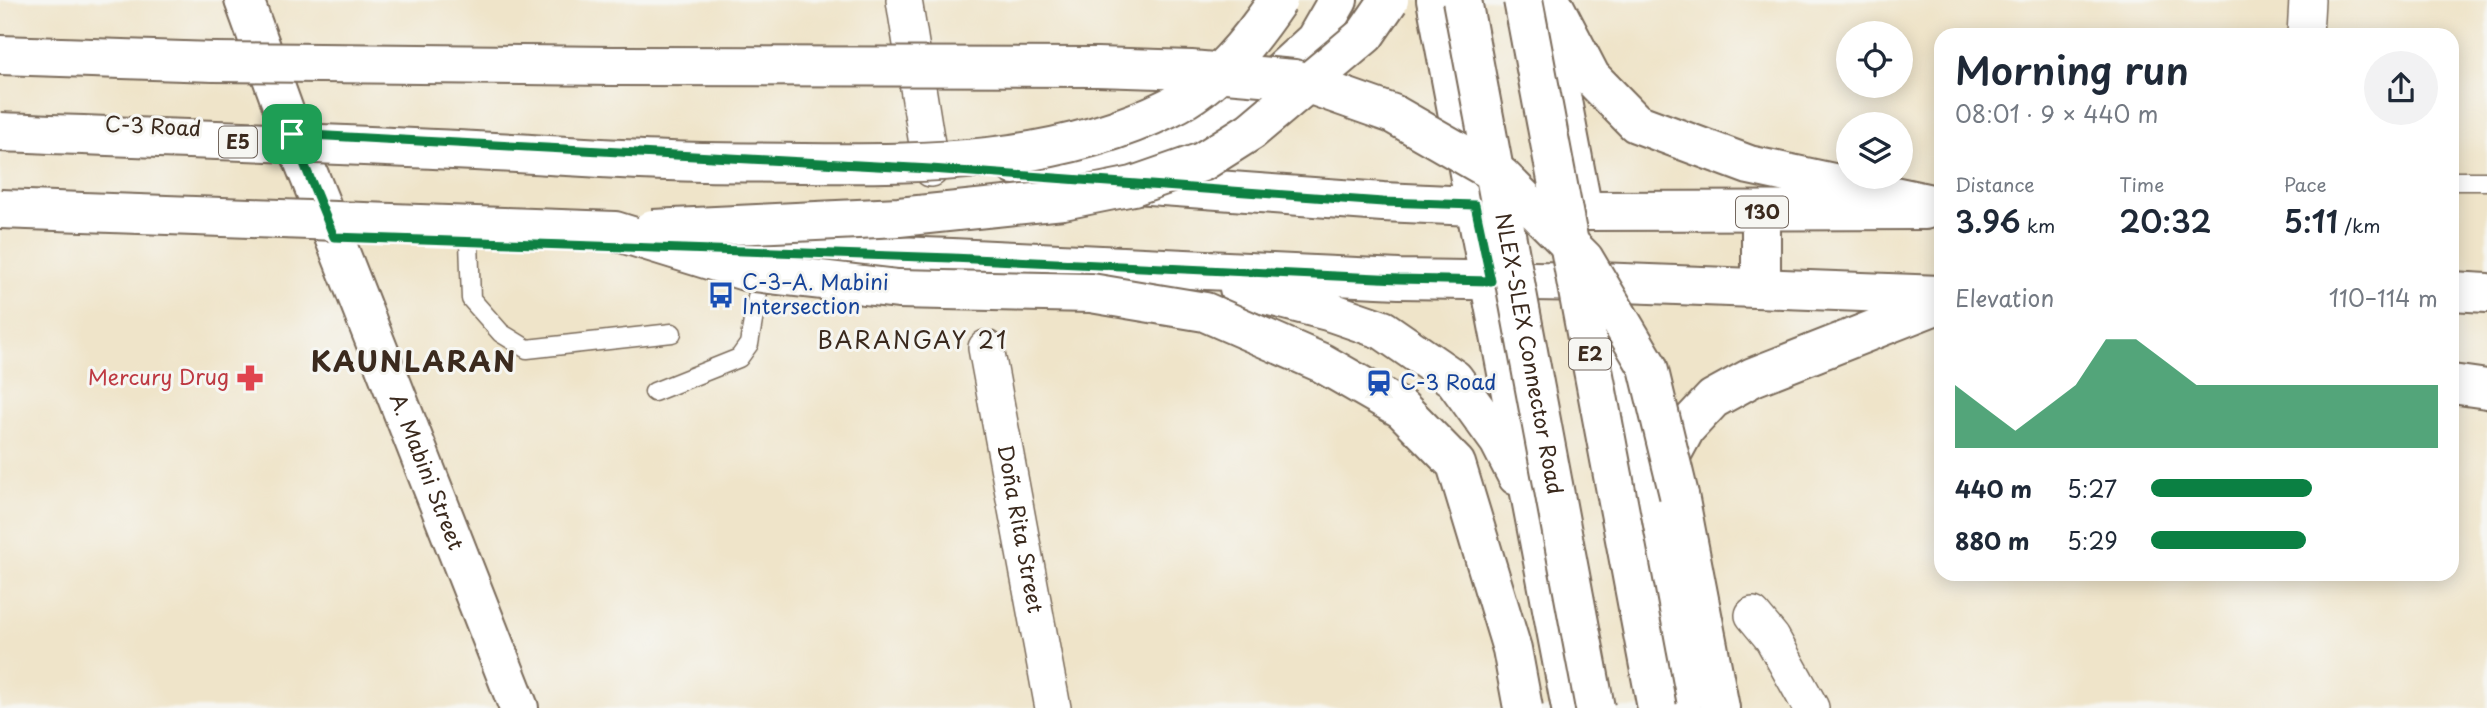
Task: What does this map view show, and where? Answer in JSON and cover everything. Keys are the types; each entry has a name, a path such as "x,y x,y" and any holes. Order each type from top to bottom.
{"main road":[{"name":"A. Mabini Street","path":"244,0 292,134 519,708"},
{"name":"E5","path":"0,132 476,151 670,162 914,163 975,158 1050,148 1106,133 1171,107 1211,81 1264,21 1278,0"},
{"path":"931,169 1074,163 1170,141 1246,103 1315,40 1338,0"},
{"path":"0,208 615,231 899,217 1063,200 1133,186 1202,162 1251,131 1365,35 1389,0"},
{"path":"1436,0 1572,708"},
{"name":"NLEX-SLEX Connector Road","path":"1462,0 1595,708"},
{"name":"E2","path":"1523,0 1657,708"},
{"path":"1543,0 1597,282 1658,566 1682,708"},
{"path":"1551,0 1591,77 1636,123 1749,165 1934,206"},
{"path":"0,55 214,62 614,66 1097,66 1191,70 1294,79 1393,114 1501,176 1584,259 1648,367 1679,495 1720,708"},
{"name":"C-3 Road","path":"0,121 931,169 1383,202 1583,211 1761,212 1934,208"},
{"path":"1761,212 1761,288"},
{"path":"0,221 334,237 765,251 1399,279 1597,282 1934,295"},
{"path":"615,231 745,271 898,289 1091,293 1205,312 1322,363 1402,409 1456,464 1512,649 1523,708"},
{"path":"1141,267 1328,311 1383,330 1454,379 1499,441 1536,515"},
{"path":"2459,291 2487,293"},
{"path":"1658,566 1658,503 1667,463 1686,428 1713,399 1753,377 1934,306"},
{"path":"2459,385 2487,389"}],"street":[{"path":"904,0 931,169"},
{"path":"2305,28 2307,0"},
{"name":"Doña Rita Street","path":"986,348 1053,708"},
{"path":"1753,615 1772,638 1811,708"}],"lane":[{"path":"2459,181 2487,181"},
{"path":"469,241 471,299 500,333 527,349 672,333"},
{"path":"654,392 739,358 749,344 765,251"}],"place":[{"name":"C-3–A. Mabini Intersection","path":"721,295"},
{"name":"Mercury Drug","path":"250,378"},
{"name":"C-3 Road","path":"1379,383"}],"district":[{"name":"BARANGAY 21","path":"913,341"},
{"name":"KAUNLARAN","path":"414,362"}],"route":[{"path":"292,134 931,169 1383,202 1475,205 1491,281 952,258 334,237 292,134"}]}
